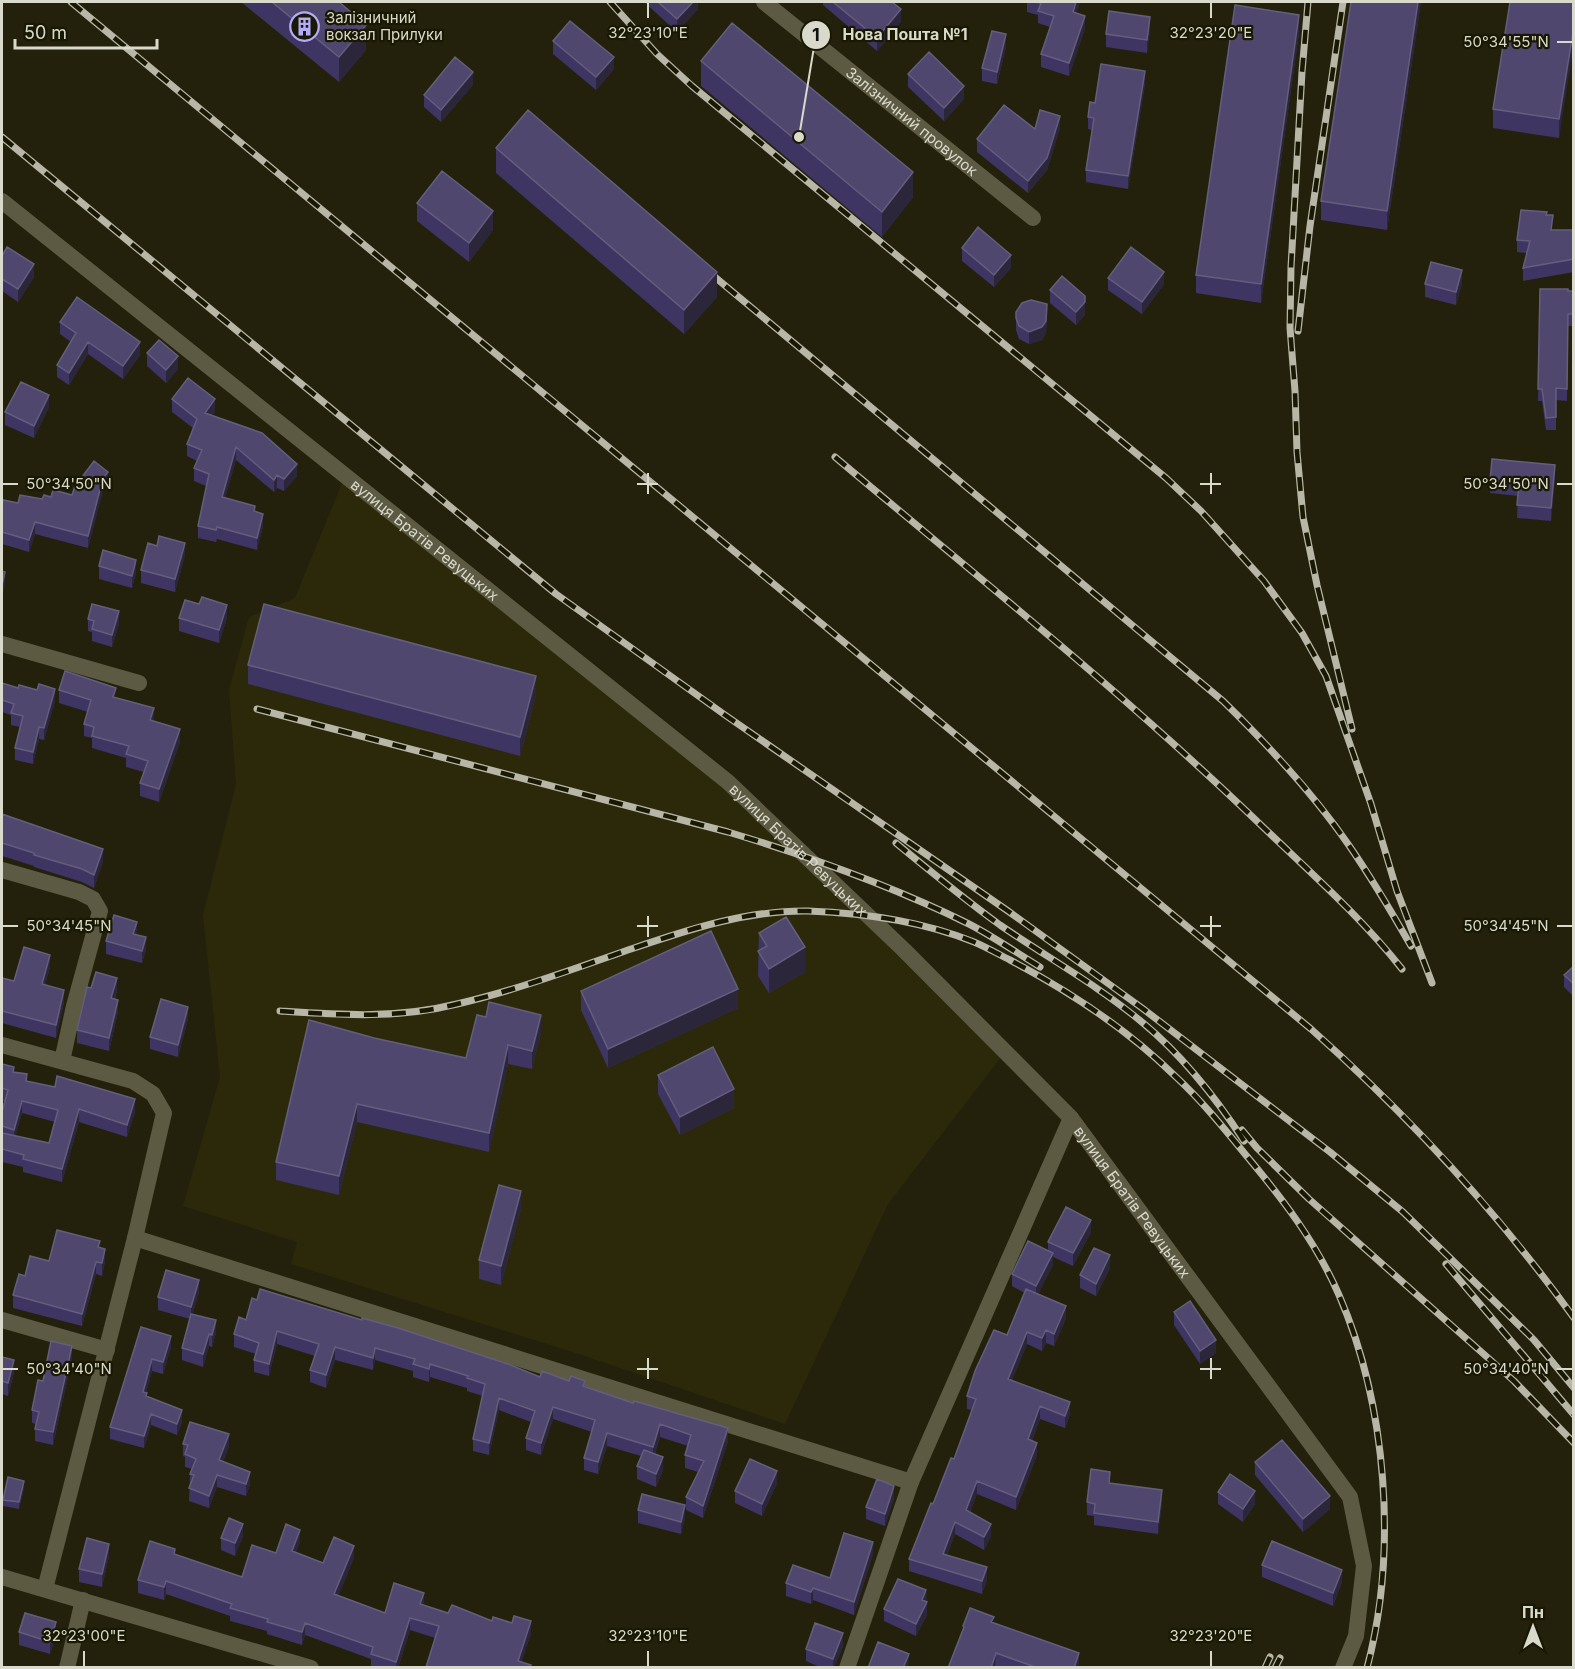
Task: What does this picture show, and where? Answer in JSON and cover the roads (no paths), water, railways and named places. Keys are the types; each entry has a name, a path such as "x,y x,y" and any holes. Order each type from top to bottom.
{"street":[{"name":"Залізничний провулок","path":"764,2 1033,218"},
{"name":"вулиця Братів Ревуцьких","path":"2,201 728,782 904,950 1071,1119 1350,1497 1364,1566 1356,1636 1343,1668"},
{"path":"2,644 139,683"},
{"path":"2,870 79,892 93,899 100,911 74,1006 62,1061"},
{"path":"2,1045 133,1081 153,1094 164,1113 135,1238 45,1589"},
{"path":"847,1668 910,1482 1071,1119"},
{"path":"135,1238 910,1482"},
{"path":"2,1320 107,1350"},
{"path":"2,1577 311,1668"},
{"path":"67,1668 83,1600"}],"railway":[{"path":"71,2 1311,1029 1383,1096 1483,1202 1574,1318"},
{"path":"610,2 657,54 692,86 1166,478 1201,511 1264,581 1302,633 1326,676 1371,804 1397,891 1432,983"},
{"path":"1308,2 1291,267 1290,328 1297,452 1303,517 1352,729"},
{"path":"1298,331 1310,226 1343,2"},
{"path":"2,137 556,594 725,715 1008,911 1142,1008 1330,1152 1403,1212 1534,1340 1574,1388"},
{"path":"704,268 1223,701 1320,806 1373,882 1411,946"},
{"path":"835,457 1052,638 1159,731 1335,896 1370,931 1402,969"},
{"path":"257,709 728,832 790,852 851,873 940,910 978,929 1040,967"},
{"path":"896,843 1000,925 1091,984 1143,1023 1172,1049 1198,1078 1244,1141"},
{"path":"280,1011 369,1015 434,1009 524,985 655,941 720,922 763,914 808,911 892,919 954,935 978,944 1054,985 1097,1012 1137,1042 1203,1104 1285,1204 1320,1257 1339,1295 1355,1338 1368,1384 1383,1479 1382,1576 1377,1623 1367,1668"},
{"path":"1242,1130 1309,1199 1514,1381 1574,1443"},
{"path":"1446,1264 1574,1415"},
{"path":"1265,1668 1270,1657"},
{"path":"1275,1668 1280,1658"}],"place":[{"name":"Залізничний вокзал Прилуки","path":"305,26"},
{"name":"Нова Пошта №1","path":"799,137"}]}
